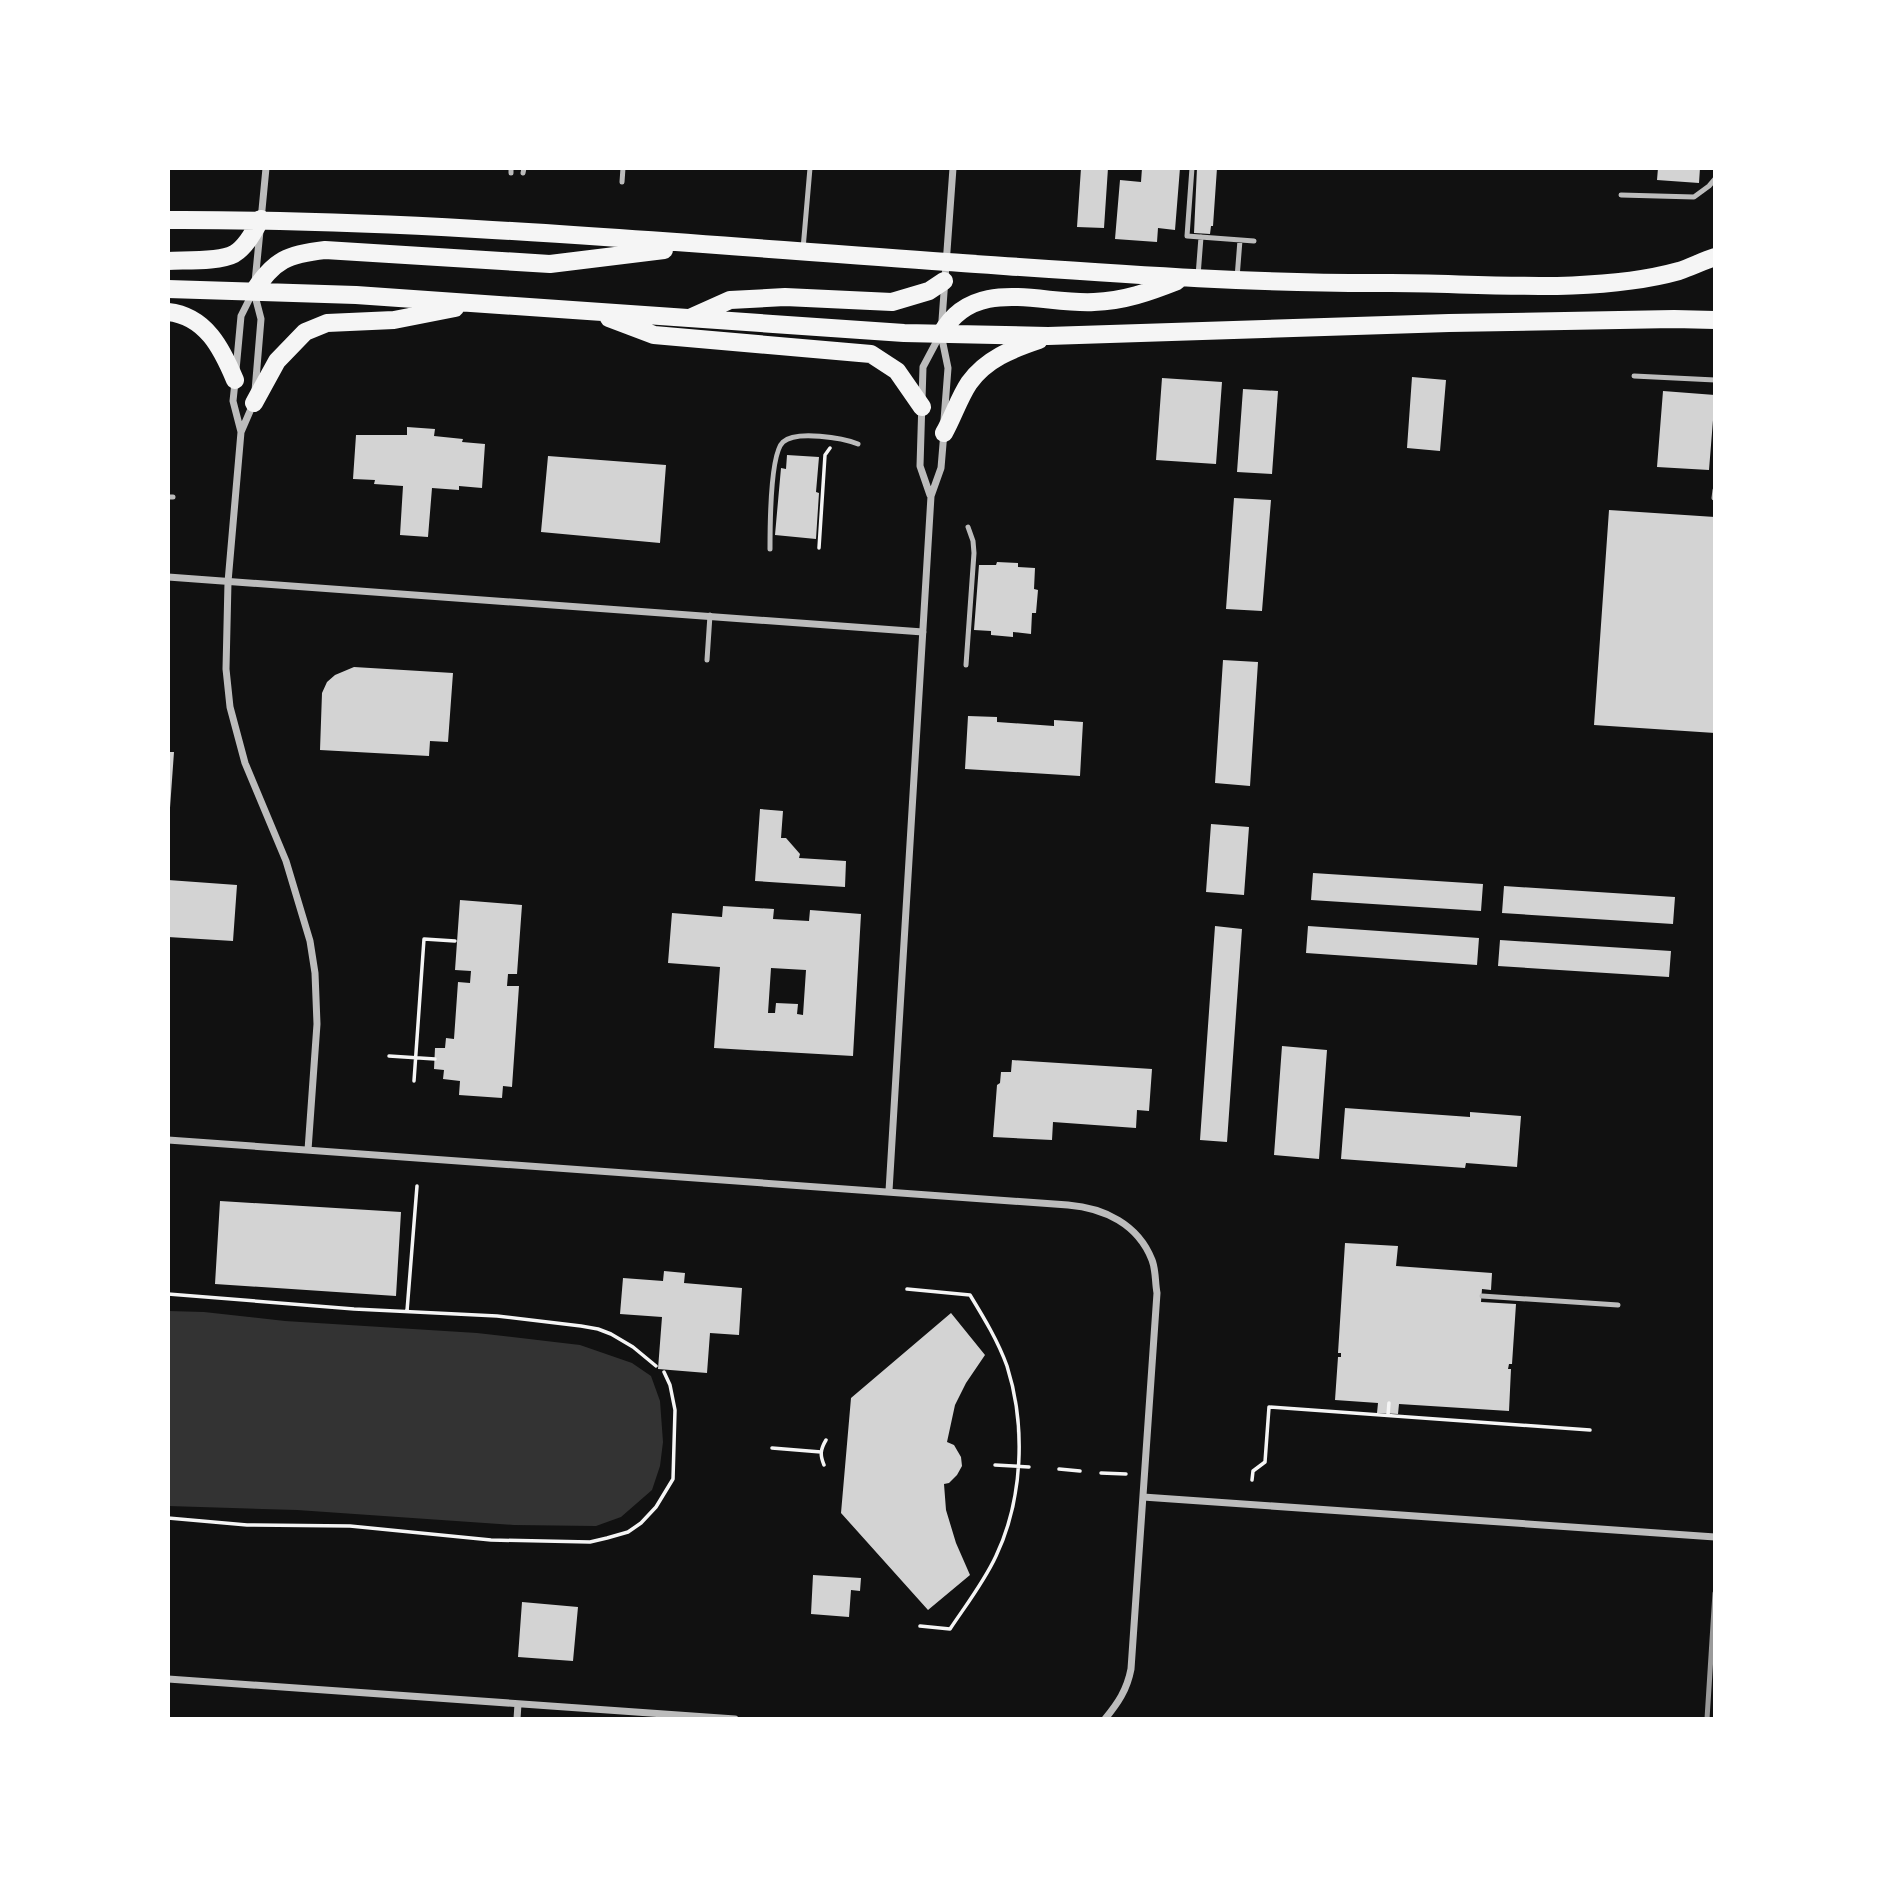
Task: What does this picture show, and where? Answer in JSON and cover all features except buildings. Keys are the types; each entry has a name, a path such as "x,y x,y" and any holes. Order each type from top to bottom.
{"main road":[{"path":"168,261 233,254 245,244 261,219"},
{"path":"168,220 333,221 1237,281 1587,284 1640,279 1679,270 1715,257"},
{"path":"254,291 266,272 276,264 307,252 325,250 550,264 705,245"},
{"path":"941,334 955,316 972,304 986,299 1017,297 1093,303 1135,297 1191,278"},
{"path":"689,318 730,300 785,296 892,302 929,291 944,281"},
{"path":"168,289 483,303 941,334 1048,336 1476,322 1674,318 1715,320"},
{"path":"254,403 276,360 305,332 327,323 394,320 483,303"},
{"path":"593,311 654,335 871,354 897,371 922,407"},
{"path":"168,312 185,315 208,332 222,350 235,380"},
{"path":"944,433 968,385 979,372 1007,351 1048,336"}],"street":[{"path":"266,168 254,291 261,319 254,403 241,432 228,582 226,669 235,729 254,787 286,861 304,915 313,962 317,1024 308,1150"},
{"path":"889,1191 931,496 941,468 944,433 948,368 941,334 953,168"},
{"path":"241,432 233,401 241,316 254,291"},
{"path":"931,496 920,466 923,367 941,334"},
{"path":"168,577 923,632"},
{"path":"168,1140 1080,1206 1108,1214 1132,1230 1144,1245 1153,1262 1157,1293 1131,1669 1121,1700 1105,1719"},
{"path":"1143,1497 1715,1537"},
{"path":"168,1679 735,1719"},
{"path":"517,1719 518,1704"}],"lane":[{"path":"622,181 623,168"},
{"path":"803,252 810,168"},
{"path":"1192,168 1187,236 1254,241"},
{"path":"1621,195 1694,197 1709,187 1715,178"},
{"path":"1191,278 1201,237"},
{"path":"1237,281 1240,240"},
{"path":"1634,376 1715,380"},
{"path":"771,549 770,527 776,458 783,442 799,436 845,439 858,444"},
{"path":"1714,498 1715,490"},
{"path":"966,665 974,553 968,527"},
{"path":"708,660 709,615"},
{"path":"1482,1296 1618,1305"}],"path":[{"path":"819,548 825,455 832,443"},
{"path":"414,1082 424,939 455,941"},
{"path":"389,1056 435,1059"},
{"path":"407,1311 416,1186"},
{"path":"907,1289 970,1295 989,1325 1009,1373 1017,1418 1018,1466 1008,1524 997,1555 950,1629 920,1626"},
{"path":"168,1294 497,1317 598,1329 633,1347 656,1366"},
{"path":"168,1518 247,1525 350,1526 491,1540 590,1542 628,1532 656,1507 673,1479 675,1410 670,1385 664,1373"},
{"path":"1388,1415 1389,1404"},
{"path":"1252,1480 1253,1471 1265,1462 1269,1407 1590,1430"},
{"path":"824,1465 821,1452 826,1440"},
{"path":"772,1448 821,1452"},
{"path":"995,1465 1029,1467"},
{"path":"1059,1469 1080,1471"},
{"path":"1101,1473 1126,1474"}],"shaded area":[{"path":"168,1311 477,1333 580,1345 632,1363 651,1376 660,1401 663,1442 660,1466 652,1490 621,1517 596,1526 514,1525 297,1510 168,1506"}],"railway":[{"path":"1707,1719 1715,1593"}]}
